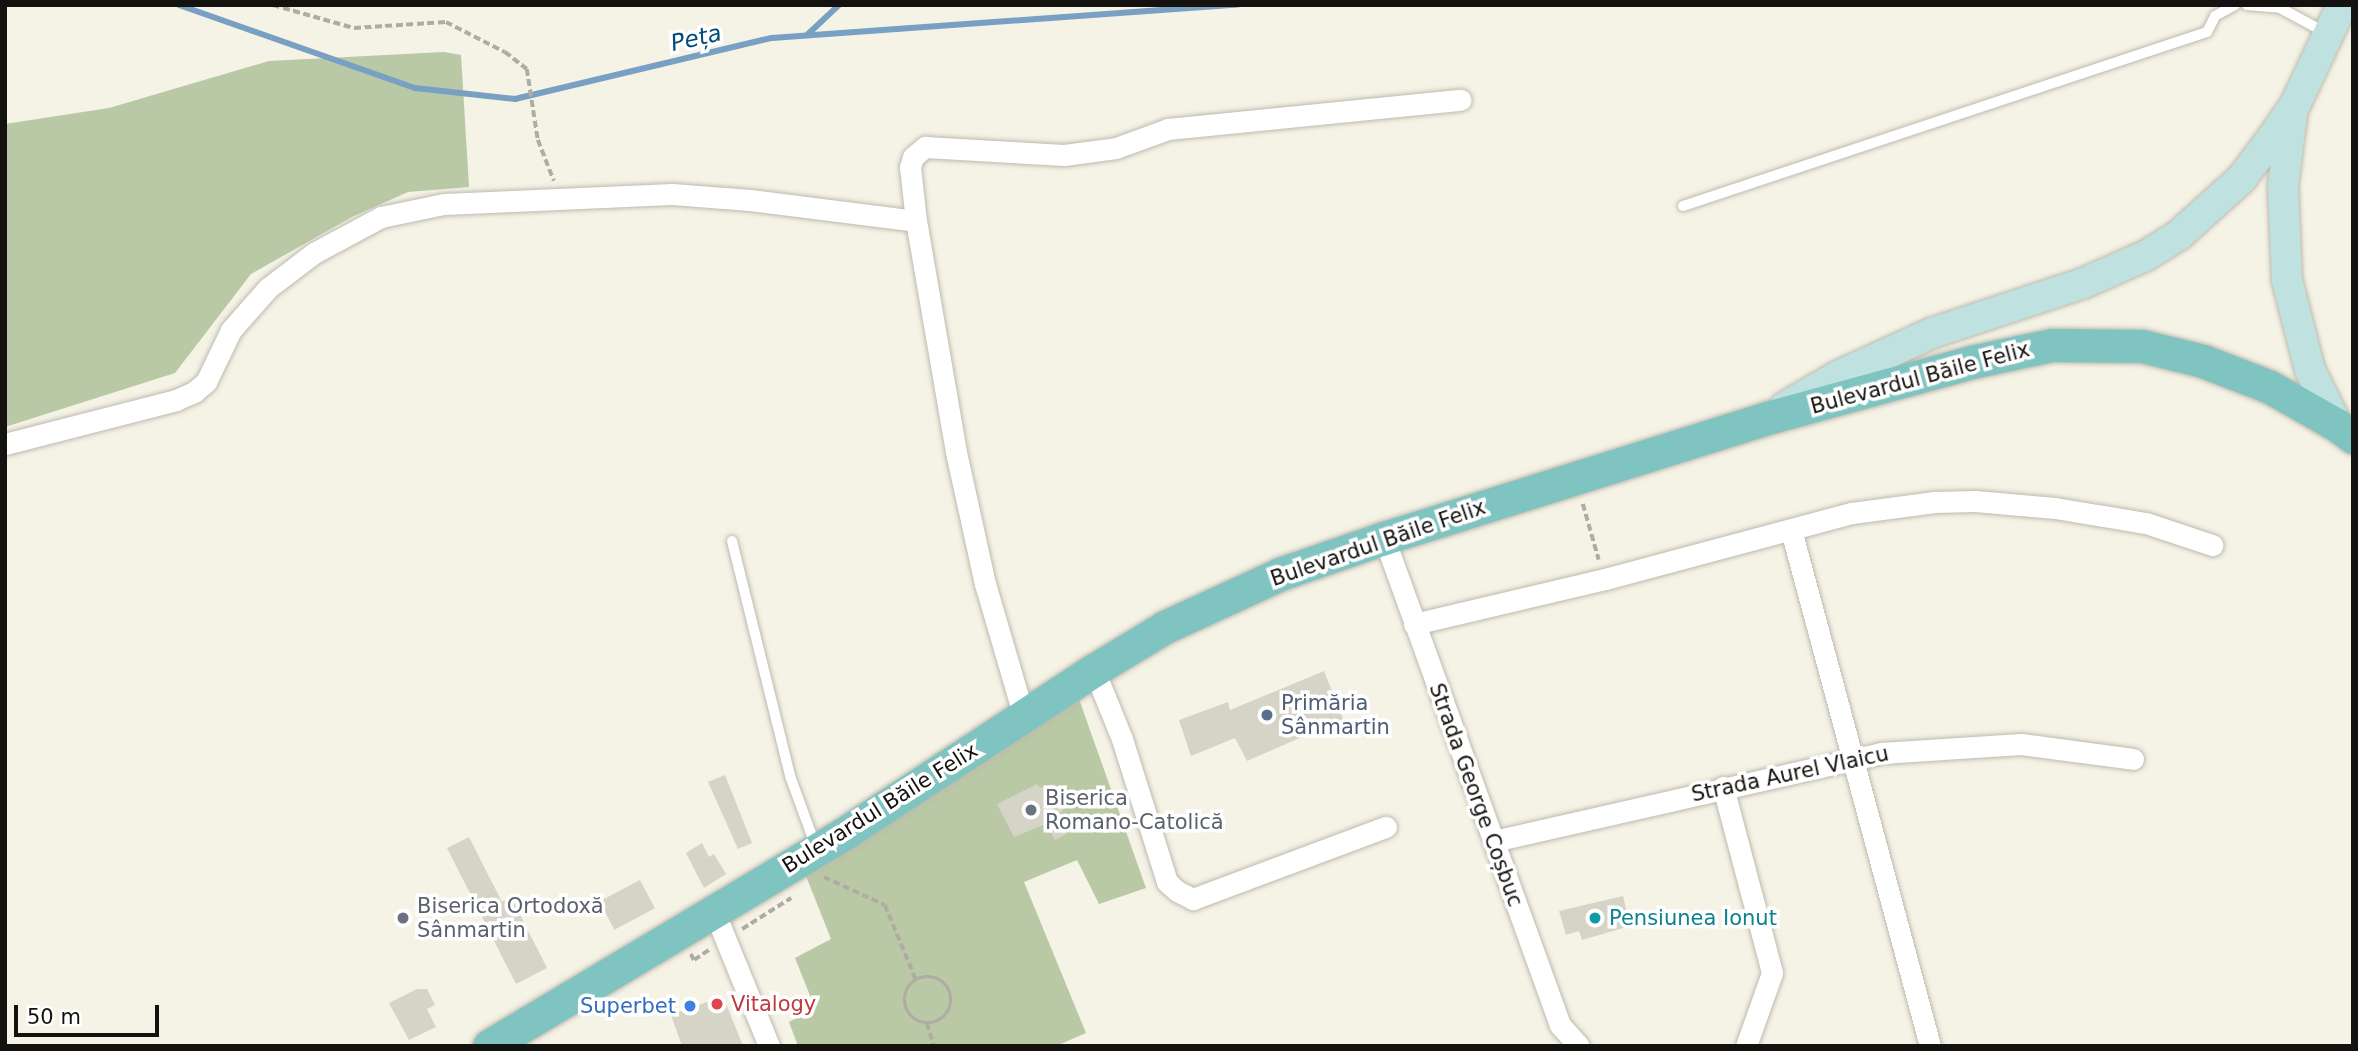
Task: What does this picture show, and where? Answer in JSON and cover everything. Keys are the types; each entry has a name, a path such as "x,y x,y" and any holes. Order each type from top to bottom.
{"main road":[{"path":"1767,418 1838,376 1932,333 2074,287 2147,255 2200,218 2235,185 2294,105 2342,5"},
{"path":"2294,105 2286,145 2283,186 2287,280 2310,370 2345,431"},
{"name":"Bulevardul Băile Felix","path":"489,1046 680,932 720,925 817,849 1094,670 1216,601 1279,574 1384,538 1767,418 2015,351 2052,345 2142,346 2203,361 2270,387 2345,431"}],"street":[{"path":"1024,717 985,584 956,452 916,221 910,167 913,156 925,147 1064,155 1116,148 1168,129 1461,100"},
{"path":"5,444 176,400 194,392 206,382 231,330 268,288 314,253 381,218 444,204 672,194 750,200 916,221"},
{"path":"1414,624 1605,579 1891,506 1975,501 2055,508 2146,523 2212,545"},
{"path":"1790,530 1930,1046"},
{"name":"Strada George Coșbuc","path":"1384,538 1560,1025 1579,1046"},
{"path":"1094,670 1122,738 1167,882 1177,891 1193,899 1386,827"},
{"name":"Strada Aurel Vlaicu","path":"1493,841 1881,753 2021,744 2133,760"},
{"path":"1723,787 1772,974 1746,1046"},
{"path":"720,925 769,1046"}],"lane":[{"path":"1683,206 2207,32 2215,16 2235,5"},
{"path":"2247,5 2280,8 2329,34"},
{"path":"732,541 790,776 817,849"}],"path":[{"path":"273,5 354,28 446,22 505,52 527,69 538,140 561,197"},
{"path":"1576,478 1605,579"},
{"path":"814,883 826,876 886,905 916,980"},
{"path":"680,932 694,960 720,925 792,897"},
{"path":"931,976 945,984 952,998 947,1013 934,1022 927,1023 913,1018 905,1005 906,991 916,980 931,976"},
{"path":"927,1023 934,1046"}],"green space":[{"path":"444,52 461,55 469,187 408,192 352,217 251,274 175,373 5,427 5,124 109,108 269,61"},
{"path":"1079,699 1146,888 1099,904 1077,860 1024,882 1086,1033 1056,1046 798,1046 789,1022 815,1008 795,958 831,939 806,876"}],"building":[{"name":"Primăria Sânmartin","path":"1324,671 1343,719 1247,761 1235,738 1191,756 1179,720 1228,702 1230,710"},
{"path":"725,775 752,843 738,849 708,782"},
{"name":"Biserica Romano-Catolică","path":"1037,784 1040,788 1053,784 1063,789 1066,804 1061,813 1072,831 1055,840 1046,824 1014,837 997,804"},
{"path":"469,837 502,902 511,897 547,968 516,984 447,848"},
{"path":"702,843 709,857 714,854 726,874 704,888 686,853"},
{"path":"640,880 655,908 614,930 599,902"},
{"name":"Pensiunea Ionut","path":"1623,896 1630,926 1582,940 1579,931 1566,935 1559,911"},
{"path":"417,989 427,989 435,1005 427,1009 436,1027 409,1040 389,1003"},
{"path":"723,996 743,1046 682,1046 671,1015"}],"waterway":[{"name":"Peța","path":"179,5 415,88 515,99 772,38 1238,5"},
{"path":"807,35 839,5"}],"place":[{"name":"Primăria Sânmartin","path":"1267,715"},
{"name":"Biserica Romano-Catolică","path":"1031,810"},
{"name":"Biserica Ortodoxă Sânmartin","path":"403,918"},
{"name":"Pensiunea Ionut","path":"1595,918"},
{"name":"Vitalogy","path":"717,1004"},
{"name":"Superbet","path":"690,1006"}]}
